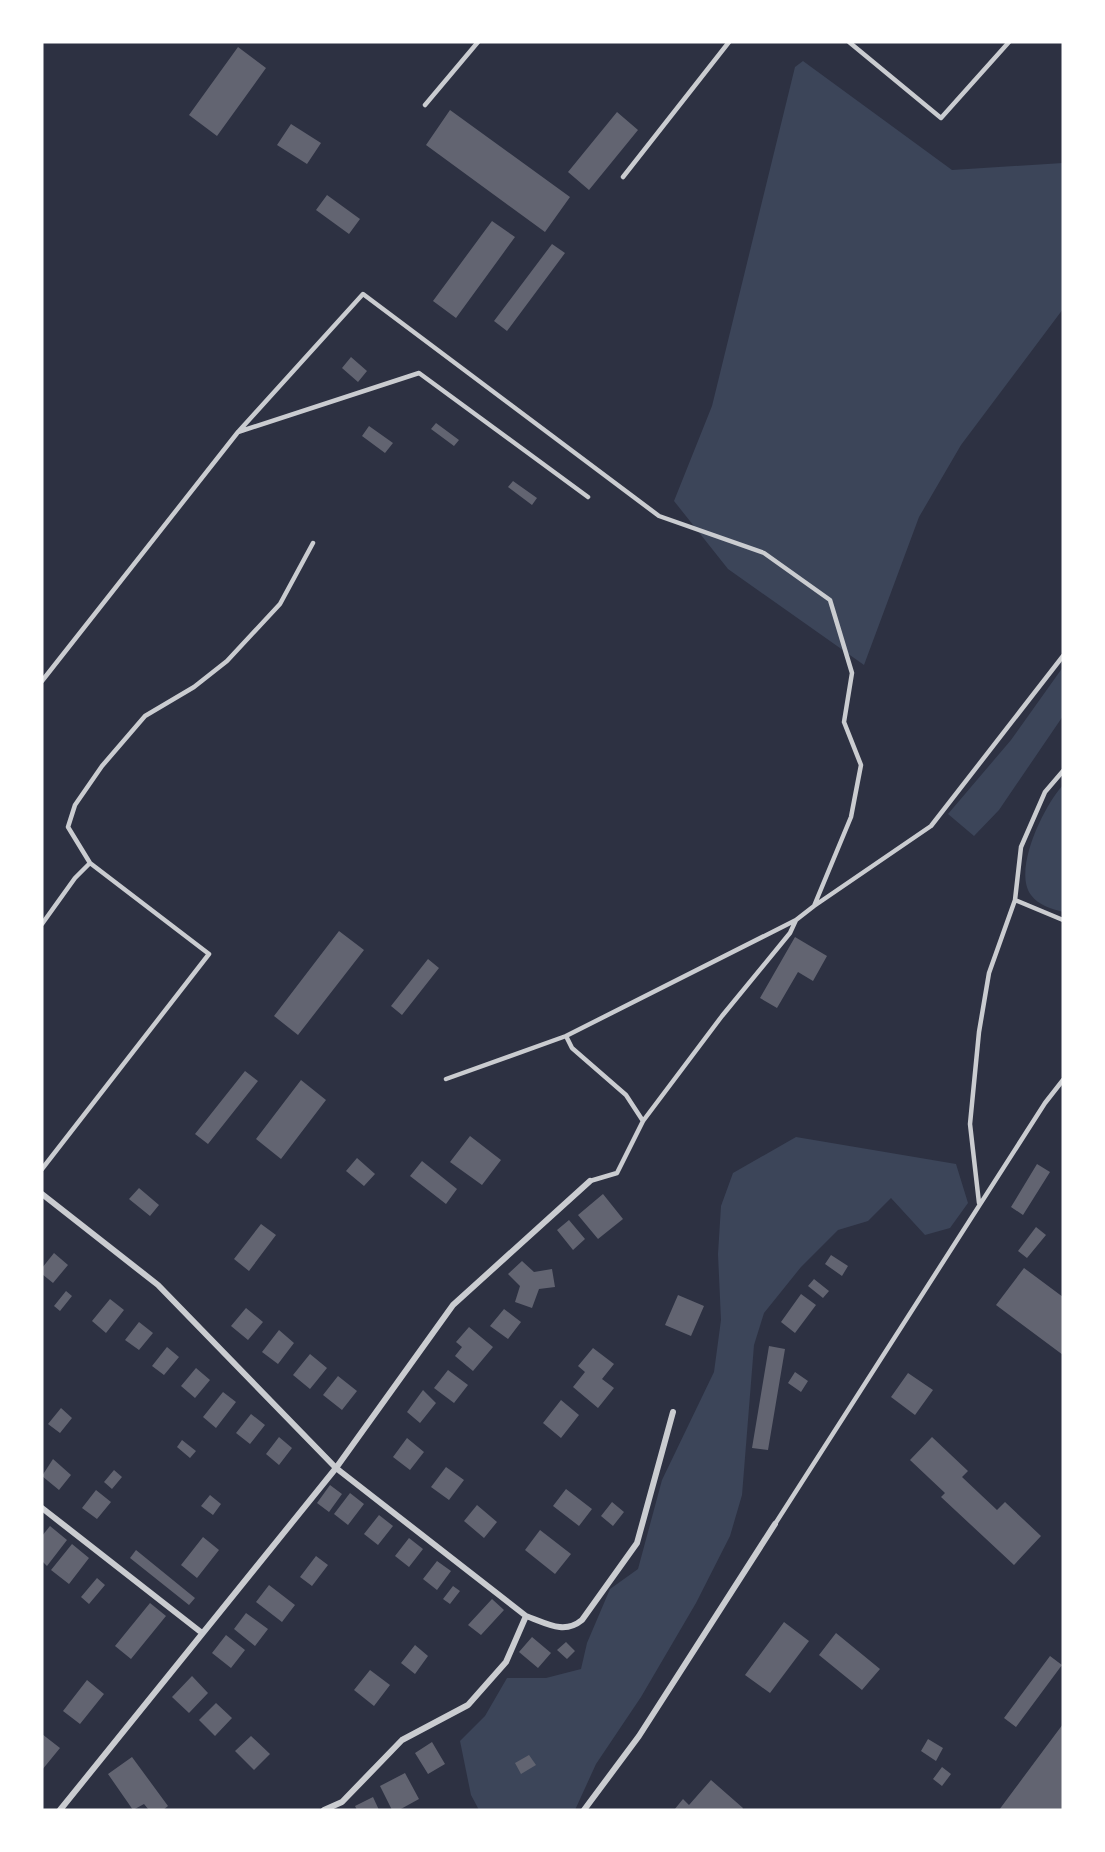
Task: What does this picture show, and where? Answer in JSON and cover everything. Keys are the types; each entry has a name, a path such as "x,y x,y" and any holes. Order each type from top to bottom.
{"street":[{"path":"60,1810 336,1468 453,1305 590,1181"},
{"path":"42,1194 158,1285 336,1468 526,1616 561,1628 573,1628 603,1594 637,1543 673,1412"},
{"path":"42,1508 202,1633"},
{"path":"584,1810 639,1736 775,1524"},
{"path":"324,1810 342,1802 402,1740 468,1705 506,1662 526,1616"}],"lane":[{"path":"425,105 478,42"},
{"path":"623,177 729,42"},
{"path":"849,42 941,118 1009,42"},
{"path":"42,681 238,432 363,294 659,516 764,553 830,600 852,673 844,722 861,765 851,817 814,906"},
{"path":"238,432 419,373 588,497"},
{"path":"42,1169 208,954 90,863 68,827 75,805 102,766 145,716 194,687 227,661 280,604 313,543"},
{"path":"446,1079 566,1036 796,920 931,826 1063,656"},
{"path":"979,1204 970,1124 979,1032 989,974 1015,900 1021,847 1046,792 1063,771"},
{"path":"42,924 75,878 90,863"},
{"path":"1015,900 1063,920"},
{"path":"590,1181 617,1173 643,1121 722,1016 790,933 796,920"},
{"path":"566,1036 572,1048 626,1095 643,1121"},
{"path":"775,1524 979,1204 1045,1103 1063,1080"}],"shaded area":[{"path":"803,61 952,170 1063,163 1063,309 961,445 919,517 864,665 728,569 674,501 712,406 795,67"},
{"path":"1063,667 1063,716 999,810 974,836 948,814 1011,740"},
{"path":"1063,785 1063,912 1045,906 1031,895 1026,884 1025,870 1033,838 1040,822"},
{"path":"796,1137 956,1164 968,1203 950,1228 925,1235 891,1198 868,1221 838,1230 801,1267 764,1313 754,1345 742,1495 730,1536 696,1603 641,1697 596,1764 575,1810 479,1810 471,1795 460,1741 485,1716 507,1678 546,1678 581,1669 587,1643 610,1589 638,1569 662,1480 714,1372 721,1320 718,1254 721,1206 733,1173"}],"building":[{"path":"238,47 266,68 217,136 189,115"},
{"path":"450,110 570,197 545,232 426,145"},
{"path":"617,112 638,130 589,190 568,172"},
{"path":"291,124 321,143 307,164 277,145"},
{"path":"327,195 360,219 349,234 316,210"},
{"path":"492,221 515,237 456,318 433,301"},
{"path":"552,244 565,253 507,331 494,321"},
{"path":"351,357 367,371 358,382 342,368"},
{"path":"436,423 459,440 454,446 431,429"},
{"path":"369,426 393,443 385,453 362,436"},
{"path":"513,481 537,498 532,505 508,487"},
{"path":"339,931 364,950 298,1035 274,1016"},
{"path":"795,937 827,956 813,981 798,972 777,1008 760,998"},
{"path":"428,959 439,968 402,1015 391,1006"},
{"path":"245,1071 258,1081 208,1144 195,1134"},
{"path":"301,1080 326,1100 281,1159 256,1139"},
{"path":"470,1136 501,1160 482,1185 450,1162"},
{"path":"357,1158 375,1174 364,1186 346,1171"},
{"path":"422,1161 457,1189 446,1204 410,1176"},
{"path":"1037,1164 1050,1172 1023,1215 1011,1207"},
{"path":"139,1188 159,1205 150,1216 129,1199"},
{"path":"603,1194 623,1219 598,1239 578,1215"},
{"path":"569,1220 585,1239 573,1250 557,1230"},
{"path":"261,1224 276,1235 249,1271 234,1259"},
{"path":"1036,1227 1046,1235 1027,1258 1018,1251"},
{"path":"54,1253 68,1265 53,1283 42,1274 42,1268"},
{"path":"831,1255 848,1266 842,1276 825,1264"},
{"path":"522,1261 534,1272 552,1269 555,1287 539,1289 532,1308 515,1302 520,1286 508,1274"},
{"path":"1024,1268 1063,1297 1063,1355 996,1305"},
{"path":"814,1279 829,1291 823,1298 808,1286"},
{"path":"66,1291 72,1296 60,1311 54,1306"},
{"path":"801,1294 816,1305 795,1333 781,1322"},
{"path":"678,1295 704,1306 691,1336 665,1325"},
{"path":"110,1299 124,1310 106,1333 92,1321"},
{"path":"246,1308 263,1322 248,1340 231,1326"},
{"path":"504,1309 521,1322 508,1339 490,1326"},
{"path":"139,1322 153,1333 139,1350 125,1340"},
{"path":"469,1327 493,1347 473,1371 455,1356 462,1347 456,1342"},
{"path":"279,1330 294,1343 278,1364 262,1352"},
{"path":"769,1346 785,1349 768,1450 752,1448"},
{"path":"167,1347 179,1357 164,1375 152,1366"},
{"path":"593,1348 614,1364 602,1379 614,1388 598,1408 573,1387 585,1372 578,1366"},
{"path":"310,1354 327,1368 310,1389 293,1375"},
{"path":"196,1368 210,1380 195,1398 181,1386"},
{"path":"448,1370 468,1385 454,1403 434,1388"},
{"path":"795,1372 808,1381 801,1392 788,1383"},
{"path":"908,1373 933,1390 915,1415 891,1397"},
{"path":"338,1376 357,1391 342,1410 323,1395"},
{"path":"423,1390 436,1403 420,1423 407,1412"},
{"path":"223,1392 236,1402 216,1428 203,1417"},
{"path":"561,1400 579,1415 561,1438 543,1423"},
{"path":"61,1408 72,1418 60,1433 48,1424"},
{"path":"251,1414 265,1425 250,1444 236,1433"},
{"path":"279,1437 292,1448 279,1465 266,1454"},
{"path":"932,1437 968,1471 962,1477 997,1510 1005,1502 1041,1536 1014,1565 941,1497 945,1493 910,1460"},
{"path":"407,1438 424,1452 410,1470 393,1457"},
{"path":"182,1440 196,1451 190,1458 177,1447"},
{"path":"53,1459 71,1475 59,1490 42,1476"},
{"path":"446,1467 464,1480 449,1500 431,1487"},
{"path":"114,1470 122,1477 112,1489 104,1482"},
{"path":"330,1485 342,1494 329,1512 317,1503"},
{"path":"566,1489 592,1509 579,1526 553,1506"},
{"path":"96,1490 111,1502 97,1519 82,1508"},
{"path":"350,1493 364,1504 348,1525 334,1514"},
{"path":"210,1495 221,1504 213,1515 201,1506"},
{"path":"612,1502 624,1512 613,1526 601,1516"},
{"path":"477,1505 497,1522 484,1538 464,1521"},
{"path":"379,1515 393,1526 378,1545 364,1534"},
{"path":"50,1526 67,1540 47,1566 42,1561 42,1536"},
{"path":"540,1530 571,1554 555,1574 525,1550"},
{"path":"203,1537 219,1550 197,1578 181,1565"},
{"path":"409,1538 423,1549 409,1567 395,1556"},
{"path":"72,1544 89,1558 69,1584 51,1570"},
{"path":"136,1550 195,1598 189,1605 130,1558"},
{"path":"316,1556 328,1565 312,1586 300,1577"},
{"path":"437,1561 451,1571 437,1590 423,1579"},
{"path":"97,1578 105,1585 89,1604 81,1597"},
{"path":"269,1585 295,1605 282,1622 256,1602"},
{"path":"453,1586 460,1591 450,1604 443,1599"},
{"path":"492,1599 504,1610 481,1635 468,1625"},
{"path":"150,1603 166,1616 131,1659 115,1646"},
{"path":"246,1613 268,1629 255,1646 234,1629"},
{"path":"784,1622 809,1641 770,1693 745,1675"},
{"path":"836,1633 880,1669 862,1690 819,1655"},
{"path":"226,1635 245,1650 231,1668 212,1653"},
{"path":"532,1637 551,1653 538,1668 519,1652"},
{"path":"566,1642 575,1651 567,1659 557,1650"},
{"path":"415,1645 428,1656 415,1674 401,1663"},
{"path":"1050,1656 1062,1665 1016,1727 1004,1718"},
{"path":"370,1670 390,1685 374,1706 354,1690"},
{"path":"192,1676 208,1693 189,1713 172,1697"},
{"path":"87,1680 104,1694 80,1724 63,1711"},
{"path":"216,1703 232,1718 215,1736 199,1720"},
{"path":"1063,1724 1063,1810 999,1810"},
{"path":"42,1734 60,1748 42,1770"},
{"path":"251,1736 270,1754 254,1770 235,1751"},
{"path":"928,1739 943,1748 936,1761 921,1751"},
{"path":"432,1742 445,1764 428,1774 415,1753"},
{"path":"529,1755 536,1765 521,1774 515,1763"},
{"path":"132,1757 168,1806 163,1810 149,1810 144,1804 133,1810 108,1774"},
{"path":"942,1767 951,1774 942,1786 933,1779"},
{"path":"405,1773 419,1799 399,1810 392,1810 380,1786"},
{"path":"711,1780 743,1808 742,1810 674,1810 683,1799 689,1805"},
{"path":"373,1797 379,1810 357,1810 355,1806"}]}
